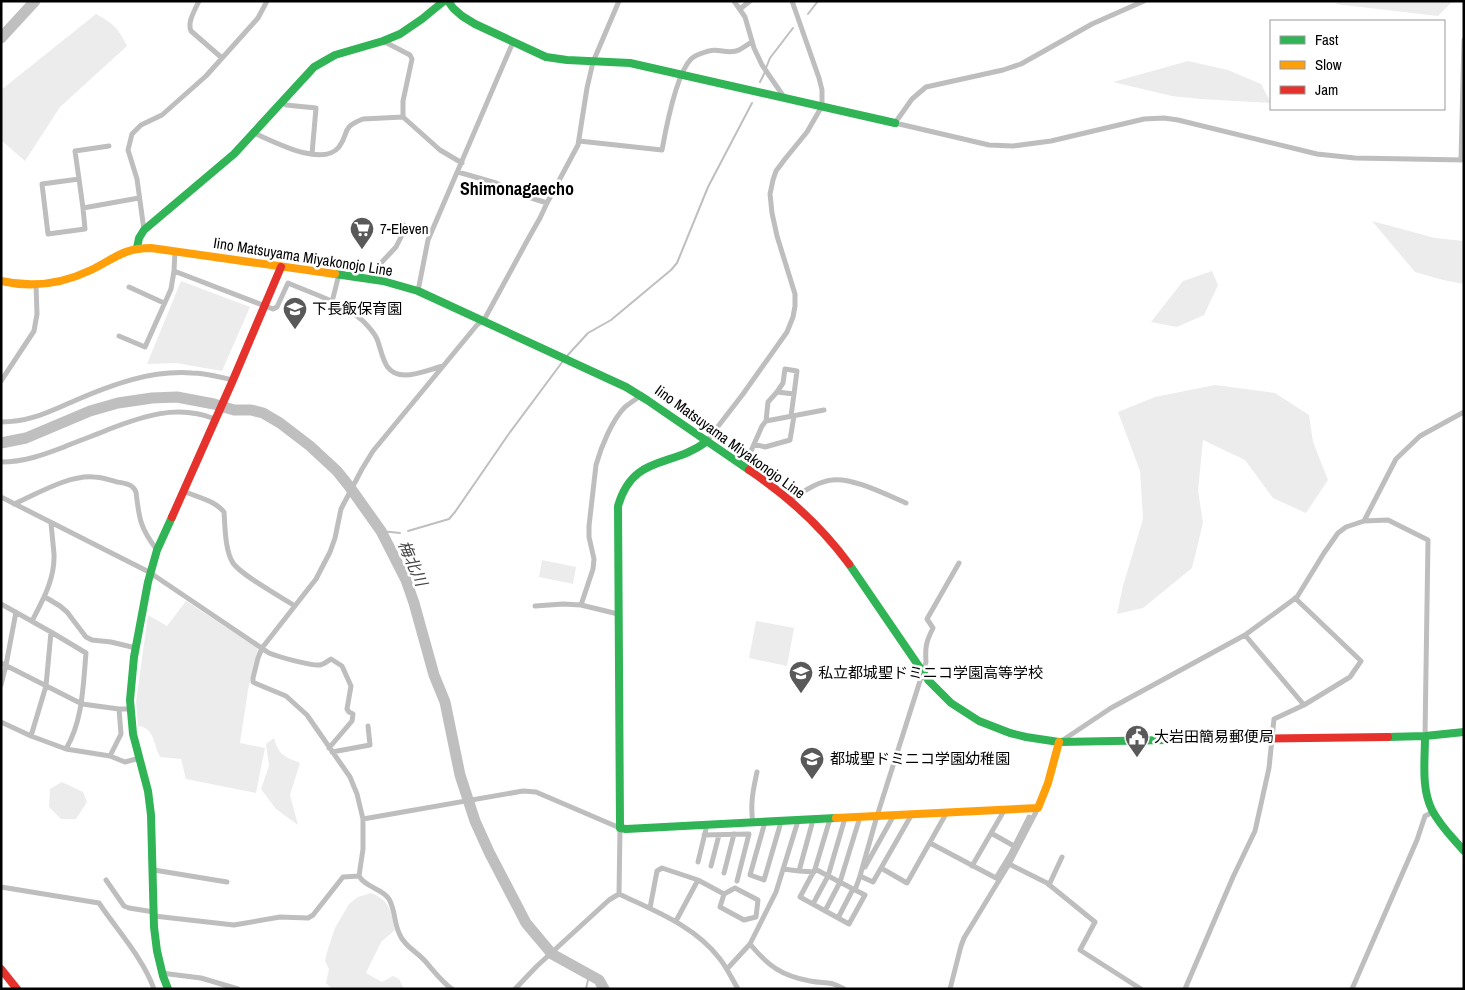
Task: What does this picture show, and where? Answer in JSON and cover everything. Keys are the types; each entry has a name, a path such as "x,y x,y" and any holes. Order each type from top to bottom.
{"main road":[{"path":"137,248 139,238 144,230 234,154 305,76 324,60 400,34 446,1 462,16 546,57 594,62 630,63 895,123"},
{"name":"Iino Matsuyama Miyakonojo Line","path":"1,281 36,285 71,278 91,270 124,251 137,248 151,248 378,280 418,291 484,320 642,395 706,442 772,485 808,516 838,550 939,692 950,702 980,721 1001,730 1044,741 1059,742 1425,736 1464,732"},
{"path":"168,989 161,973 156,953 151,813 131,725 129,709 130,684 149,572 156,550 233,380 281,267"},
{"path":"706,442 685,454 647,466 629,481 618,506 620,828 626,830 1038,808 1048,783 1059,742"},
{"path":"1425,736 1426,792 1433,812 1464,851"},
{"path":"1,969 17,989"}],"street":[{"path":"199,1 189,28 222,58"},
{"path":"144,230 137,178 128,150 132,134 141,125 162,115 206,76 258,18 267,1"},
{"path":"359,876 362,859 363,819 357,794 350,777 307,715 286,696 253,682 258,658 262,648 316,579 330,552 343,506 373,451 477,325 484,320 578,146 587,88 594,62 619,1"},
{"path":"734,1 745,17 752,42 762,65 784,97"},
{"path":"740,9 750,1"},
{"path":"706,442 787,332 793,317 795,294 777,236 770,194 776,171 807,132 822,106 822,90 792,1"},
{"path":"1144,1 1092,24 1021,64 1003,70 926,87 912,99 895,123 988,145 1013,146 1051,140 1144,119 1164,118 1316,154 1355,158 1462,160 1464,40"},
{"path":"383,41 410,55 412,59 403,101 402,117"},
{"path":"418,291 428,240 513,42"},
{"path":"579,141 662,150 668,116 682,74 691,59 699,54 713,50 733,52 752,42"},
{"path":"282,102 286,105 316,108 312,154"},
{"path":"254,133 297,151 312,154 329,154 335,151 343,141 348,126 357,121 362,119 402,117 440,150 462,163"},
{"path":"79,179 42,184 48,234 85,229 76,151 110,146"},
{"path":"458,172 496,183 522,195 547,202"},
{"path":"83,208 140,198"},
{"path":"378,280 380,264 396,247 401,238 404,225"},
{"path":"118,336 145,347 171,289 175,252"},
{"path":"174,272 273,309 277,306 288,283 352,312 370,328 384,362 388,368 396,373 404,375 444,366"},
{"path":"332,302 339,274"},
{"path":"1,381 34,331 37,314 36,285"},
{"path":"129,287 164,303"},
{"path":"744,467 754,444 762,426 766,421 768,402 783,383 785,369 797,371 790,440 765,447 754,444"},
{"path":"1,422 34,418 94,392 122,382 154,374 190,372 233,380"},
{"path":"777,392 794,394"},
{"path":"581,605 593,568 594,559 589,537 589,526 598,456 616,418 625,407 642,395"},
{"path":"766,421 824,410"},
{"path":"1364,521 1396,459 1420,436 1464,412"},
{"path":"1,462 38,458 132,420 160,413 185,413 215,418"},
{"path":"14,504 58,484 93,476 130,485 136,492 139,520 148,539 156,550"},
{"path":"790,500 811,487 831,480 840,480 854,483 906,503"},
{"path":"183,491 215,504 224,512 228,551 233,563 242,572 295,606"},
{"path":"1,497 149,572 269,653 286,659 320,665 331,660 342,666 351,686 346,709 353,714 353,717 331,750"},
{"path":"1059,742 1111,708 1245,636 1295,598 1338,533 1346,527 1364,521 1392,520 1428,540 1425,736"},
{"path":"32,621 50,583 54,556 51,523"},
{"path":"860,876 926,662 924,652 926,642 933,628 927,618 959,563"},
{"path":"44,597 67,612 86,637 92,640 136,648"},
{"path":"1185,989 1255,831 1273,738 1274,719 1304,705 1350,677 1362,661 1295,598"},
{"path":"1,604 86,653 82,704 72,739 66,749"},
{"path":"535,606 581,605 618,614"},
{"path":"1,685 16,612"},
{"path":"31,736 46,686 52,632"},
{"path":"1245,636 1304,705"},
{"path":"4,664 82,704 119,710 129,709"},
{"path":"110,756 121,734 119,710"},
{"path":"1,722 66,749 110,756 125,762 140,758"},
{"path":"331,750 370,745 368,726"},
{"path":"754,823 751,809 757,772"},
{"path":"363,819 530,790 620,828 619,894"},
{"path":"950,989 960,946 1009,864 1038,808"},
{"path":"972,866 1004,809"},
{"path":"881,868 907,883 947,812"},
{"path":"1352,989 1417,840 1425,816 1433,812"},
{"path":"860,876 873,882 912,814"},
{"path":"838,918 894,815"},
{"path":"825,911 840,882 860,817"},
{"path":"930,843 996,878 1029,817"},
{"path":"813,904 828,876 845,818"},
{"path":"783,869 815,871 865,895 849,924 800,897 815,871 830,819"},
{"path":"799,871 813,820"},
{"path":"727,970 750,944 776,892 798,821"},
{"path":"765,822 750,875 764,880 781,822"},
{"path":"698,862 707,825"},
{"path":"991,833 1014,846"},
{"path":"711,866 719,834"},
{"path":"724,872 734,834"},
{"path":"704,835 749,834 737,881"},
{"path":"1050,885 1062,857"},
{"path":"1009,864 1050,885 1095,922 1080,950 1141,989"},
{"path":"650,908 656,871 662,868 698,880 724,894"},
{"path":"154,870 227,882"},
{"path":"106,880 124,906 129,908 154,914 234,925 280,917 308,918 313,915 343,877 359,876"},
{"path":"359,876 366,884 384,894 390,900 399,934 406,944 452,989"},
{"path":"676,921 698,880"},
{"path":"1,888 99,903 138,959 150,978 154,989"},
{"path":"736,888 758,900 756,917 744,920 720,907 724,894 736,888"},
{"path":"619,894 676,921 707,945 720,958 738,989"},
{"path":"515,989 537,966 609,900 619,894"},
{"path":"750,944 774,968 783,974 812,982 835,983 842,988"},
{"path":"161,973 201,978 238,989"}],"shaded area":[{"path":"1340,1 1453,1 1438,16 1335,4"},
{"path":"96,14 115,27 127,46 60,107 25,161 1,140 1,90"},
{"path":"1188,61 1228,70 1261,84 1270,103 1172,96 1113,82"},
{"path":"1372,221 1435,238 1464,241 1464,284 1415,272"},
{"path":"1212,271 1218,285 1204,315 1177,327 1151,322 1183,281"},
{"path":"181,281 250,307 222,371 176,363 147,364"},
{"path":"1215,385 1275,393 1309,415 1313,442 1328,480 1306,513 1273,498 1245,460 1203,440 1198,490 1203,523 1192,568 1143,608 1117,614 1123,586 1143,519 1140,471 1118,412 1155,397"},
{"path":"542,560 576,567 573,584 539,577"},
{"path":"186,601 258,649 248,690 240,743 265,748 256,793 186,779 181,759 160,757 151,733 144,727 138,726 136,702 148,615 167,626"},
{"path":"756,621 794,628 787,666 749,658"},
{"path":"274,738 278,749 283,755 300,763 290,795 298,825 276,809 261,789 269,766 266,744"},
{"path":"62,782 83,792 87,802 76,819 61,819 49,807 50,789"},
{"path":"371,893 382,899 389,907 395,930 381,942 366,973 382,982 393,976 399,979 404,989 331,988 326,983 329,969 325,961 335,928 349,904 358,897"}],"waterway":[{"path":"1,38 35,1"},
{"path":"808,14 818,1"},
{"path":"766,68 770,58 793,28"},
{"path":"760,82 765,72"},
{"path":"566,357 588,333 611,320 677,263 708,187 752,103"},
{"path":"408,531 449,519 563,361"},
{"name":"梅北川","path":"1,443 26,438 90,411 118,403 152,398 177,397 234,410 251,410 263,413 280,423 310,446 337,471 349,486 381,531 406,580 434,675 445,702 460,775 475,821 526,923 552,954 599,980 604,989"},
{"path":"381,531 400,533"},
{"path":"586,989 589,975"}],"traffic: fast":[{"path":"137,248 139,238 144,230 234,154 314,67 335,55 400,34 444,1"},
{"path":"448,1 462,16 475,24 546,57 630,63 895,123"},
{"path":"335,274 383,281 418,291 626,387 749,470"},
{"path":"706,442 680,456 654,464 643,470 633,478 625,489 618,506 620,828 836,818"},
{"path":"168,989 157,951 154,927 151,815 148,791 133,734 130,700 134,657 148,582 157,550 172,517"},
{"path":"849,564 929,681 951,703 979,721 1010,733 1059,742 1169,740"},
{"path":"1388,737 1464,732"},
{"path":"1425,736 1424,774 1429,802 1439,821 1464,851"}],"traffic: slow":[{"path":"1,281 35,284 69,279 119,255 141,248 335,274"},
{"path":"836,818 1038,808 1048,783 1059,742"}],"traffic: jam":[{"path":"172,517 281,267"},
{"path":"749,470 803,512 849,564"},
{"path":"1169,740 1388,737"},
{"path":"1,969 17,989"}],"place":[{"name":"7-Eleven","path":"362,250"},
{"name":"下長飯保育園","path":"295,330"},
{"name":"私立都城聖ドミニコ学園高等学校","path":"801,694"},
{"name":"大岩田簡易郵便局","path":"1137,758"},
{"name":"都城聖ドミニコ学園幼稚園","path":"812,780"}],"district":[{"name":"Shimonagaecho","path":"517,189"}]}
